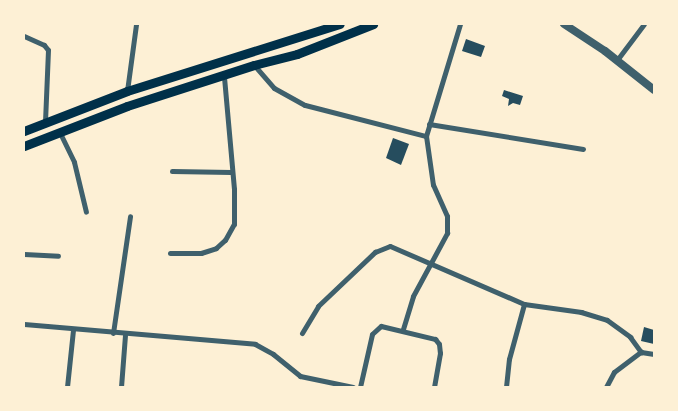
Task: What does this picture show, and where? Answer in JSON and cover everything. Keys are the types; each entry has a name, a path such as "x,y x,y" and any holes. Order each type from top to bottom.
{"main road":[{"path":"24,130 127,91 340,24"},
{"path":"24,146 127,106 224,76 254,64 297,54 373,24"}],"street":[{"path":"127,91 136,24"},
{"path":"403,329 413,296 447,233 448,223 433,185 426,136 460,24"},
{"path":"564,24 617,60 654,90"},
{"path":"617,60 644,24"},
{"path":"24,36 44,45 48,50 45,122"},
{"path":"254,64 274,88 305,105 426,136"},
{"path":"170,252 201,253 226,240 234,224 224,76"},
{"path":"429,124 582,149"},
{"path":"60,133 77,170 86,212"},
{"path":"172,171 231,172"},
{"path":"113,333 130,216"},
{"path":"302,334 318,306 384,247 398,247 524,304 581,312 607,320 630,337 641,352 654,354"},
{"path":"24,254 58,256"},
{"path":"506,387 509,359 524,304"},
{"path":"24,324 125,335 255,344 273,354 300,376 353,387"},
{"path":"360,387 375,328 403,329 428,336 439,344 434,387"},
{"path":"67,387 73,330"},
{"path":"121,387 125,335"},
{"path":"606,387 614,372 641,352"}],"building":[{"path":"466,39 485,46 481,57 462,51"},
{"path":"504,90 523,96 520,105 513,103 508,106 509,99 502,96"},
{"path":"393,138 409,144 401,165 386,158"},
{"path":"644,327 654,330 654,344 641,341"}]}
